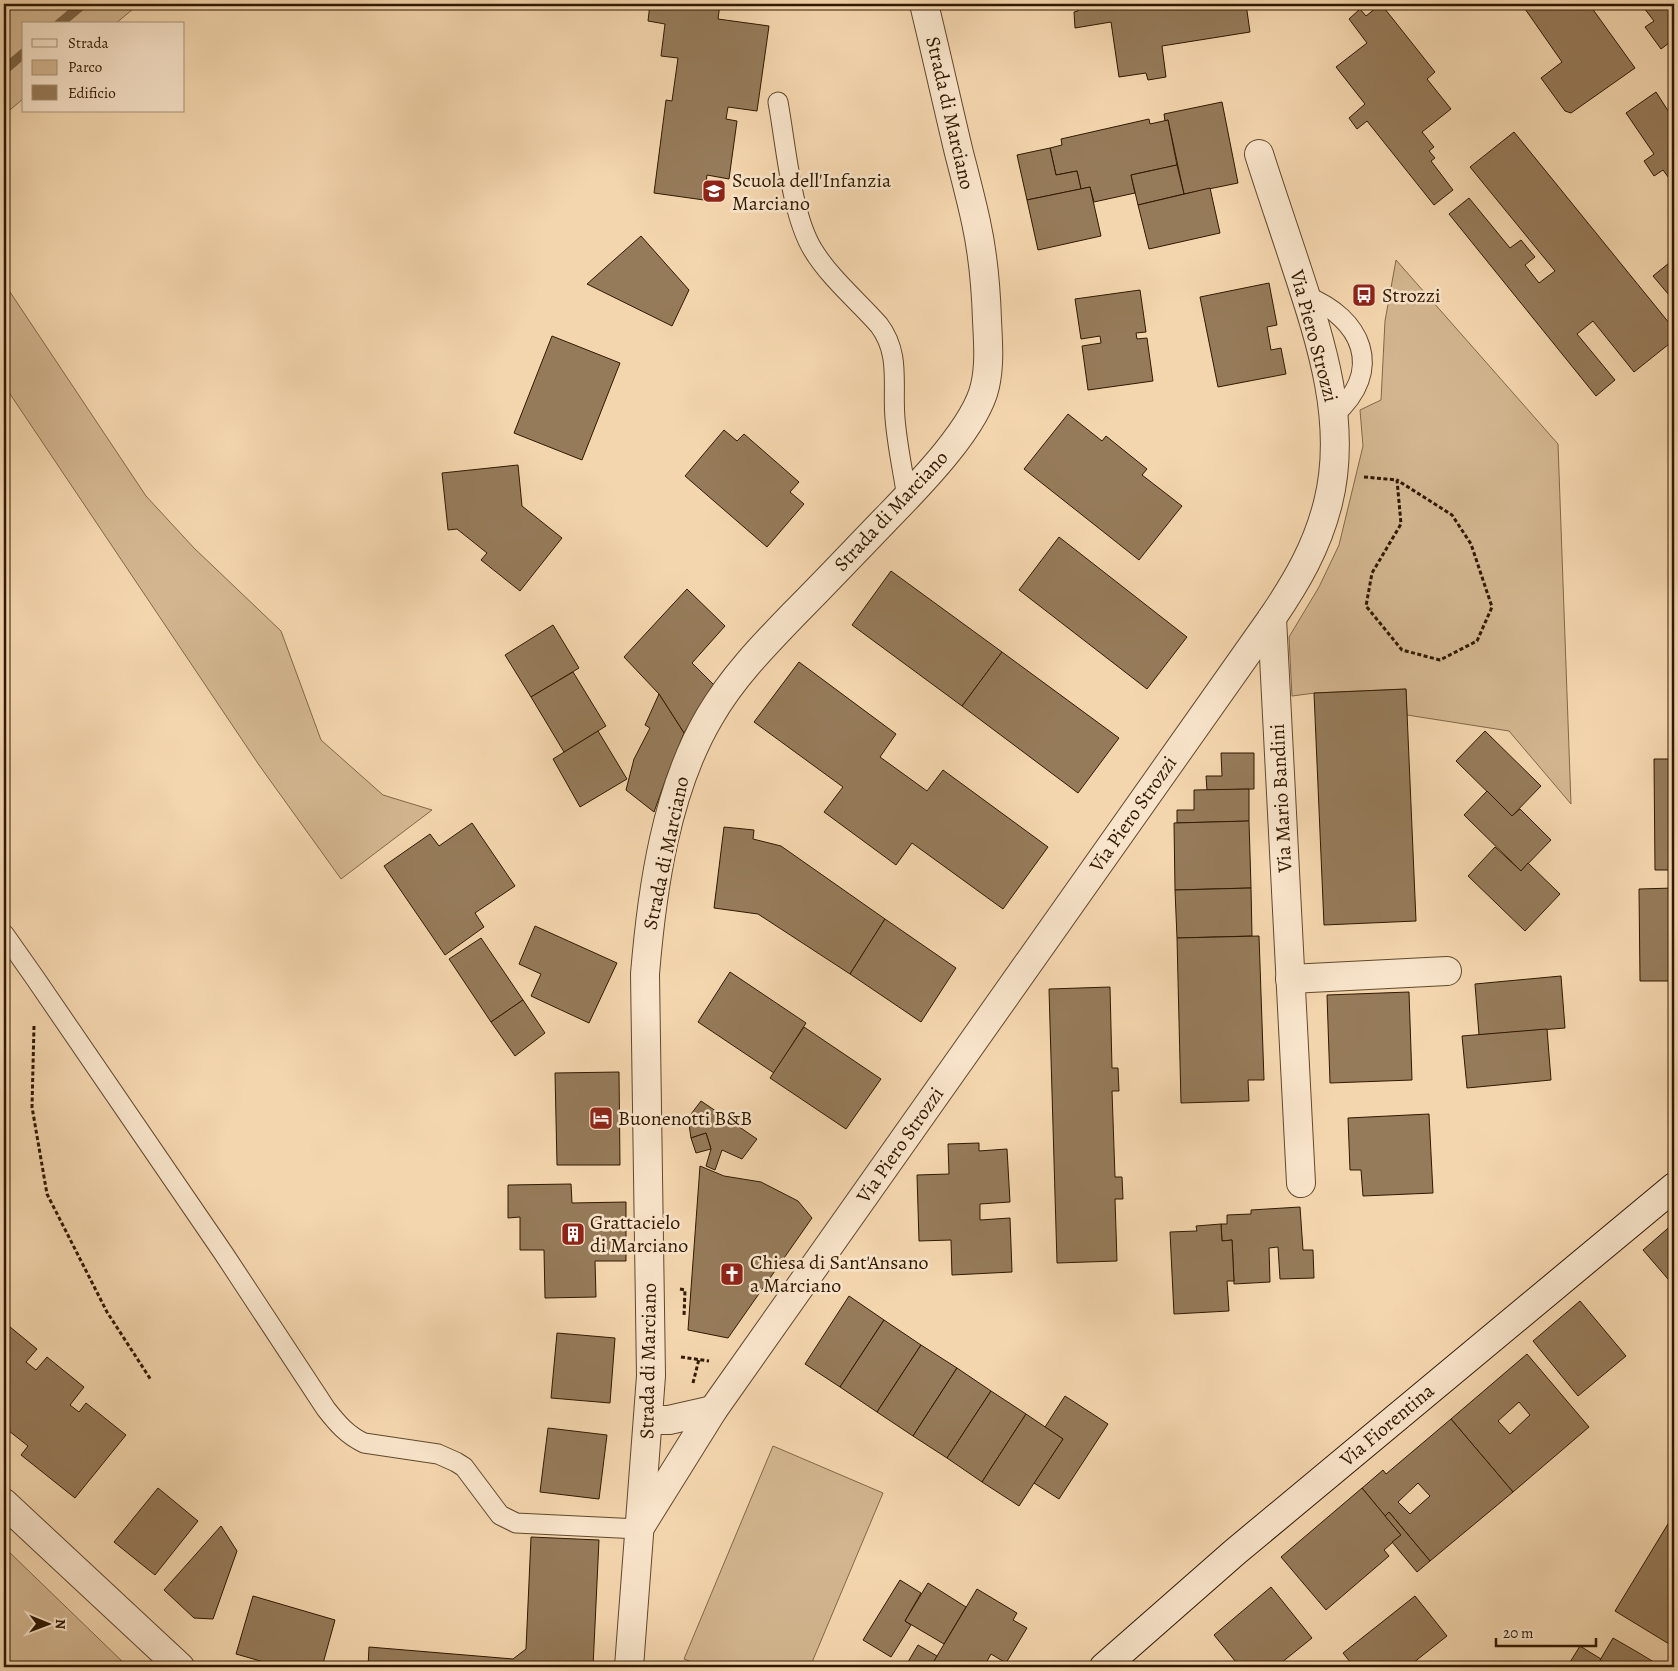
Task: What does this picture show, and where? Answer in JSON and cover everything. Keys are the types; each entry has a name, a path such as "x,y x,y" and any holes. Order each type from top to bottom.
{"street":[{"name":"Strada di Marciano","path":"629,1667 652,1348 645,1022 646,974 648,937 673,802 684,768 702,730 739,674 770,639 907,498 961,434 978,407 985,386 988,367 986,293 976,222 924,4"},
{"name":"Via Piero Strozzi","path":"638,1529 713,1410 1272,618 1304,569 1315,544 1328,502 1335,454 1334,415 1327,372 1306,296 1259,154"},
{"name":"Via Mario Bandini","path":"1272,618 1301,1183"},
{"path":"1290,979 1448,971"},
{"name":"Via Fiorentina","path":"1104,1667 1235,1552 1674,1187"},
{"path":"648,1420 669,1420 713,1410"},
{"path":"4,1502 180,1667"}],"lane":[{"path":"778,102 794,192 809,243 820,261 882,330 890,344 893,360 895,416 907,498"},
{"path":"1306,296 1318,301 1342,318 1357,336 1361,347 1362,358 1358,381 1350,398 1334,415"},
{"path":"4,934 224,1254 326,1409 343,1431 364,1443 438,1454 456,1462 464,1467 500,1515 516,1523 638,1529"}],"path":[{"path":"1333,473 1398,480 1452,515 1470,544 1492,606 1477,641 1440,660 1402,650 1366,606 1372,573 1401,524 1398,480"},
{"path":"35,978 32,1107 47,1194 107,1312 151,1380"},
{"path":"684,1320 685,1290"},
{"path":"674,1356 713,1361"},
{"path":"692,1386 699,1359"}],"green space":[{"path":"4,4 139,4 117,22 22,22 22,100 4,115"},
{"path":"1396,260 1558,444 1571,804 1509,731 1407,715 1406,689 1315,693 1292,696 1289,637 1319,587 1339,545 1363,446 1360,410 1381,400 1385,321"},
{"path":"4,283 146,496 194,548 281,631 321,740 383,795 432,810 341,879 259,765 4,385"},
{"path":"773,1446 883,1493 810,1667 705,1667 684,1659"},
{"path":"4,1547 128,1667 4,1667"}],"building":[{"path":"650,4 720,4 718,19 769,26 757,111 728,107 726,119 737,121 729,179 707,175 704,200 654,193 666,100 672,101 678,58 661,56 665,24 648,21"},
{"path":"1077,4 1246,4 1250,32 1162,46 1166,77 1148,80 1146,73 1119,77 1111,22 1075,28 1074,12 1078,11"},
{"path":"1381,4 1435,72 1427,79 1451,109 1422,132 1434,147 1429,151 1435,158 1431,161 1453,190 1434,205 1367,121 1357,129 1349,118 1365,104 1336,67 1367,43 1349,19 1360,9 1366,16"},
{"path":"1527,4 1589,4 1635,68 1571,113 1565,111 1541,78 1562,62 1523,6"},
{"path":"1641,4 1674,4 1674,50 1669,43 1661,49 1645,27 1654,21"},
{"path":"1656,92 1674,120 1674,185 1663,170 1654,176 1644,161 1654,154 1626,113"},
{"path":"1222,102 1238,183 1184,194 1168,120 1165,121 1164,114"},
{"path":"1149,119 1150,124 1168,120 1177,165 1131,175 1135,193 1094,202 1090,187 1081,189 1077,171 1056,175 1050,148 1062,145 1061,139"},
{"path":"1514,132 1674,329 1674,340 1634,372 1593,321 1577,334 1615,380 1596,396 1449,214 1469,198 1510,248 1521,240 1535,257 1525,265 1539,283 1555,271 1470,167"},
{"path":"1050,148 1056,175 1077,171 1081,189 1027,200 1017,155"},
{"path":"1177,165 1184,194 1138,205 1131,175"},
{"path":"1090,187 1101,236 1038,250 1027,200"},
{"path":"1210,188 1220,233 1149,249 1138,205"},
{"path":"641,236 689,290 672,326 587,284"},
{"path":"1674,259 1674,301 1653,276"},
{"path":"1269,283 1277,325 1267,327 1271,350 1281,348 1286,374 1218,387 1200,297"},
{"path":"1140,290 1146,332 1136,333 1137,339 1147,338 1153,381 1088,390 1082,346 1101,343 1100,336 1081,339 1075,299"},
{"path":"552,336 620,363 582,460 514,433"},
{"path":"1068,414 1102,441 1106,436 1147,469 1142,475 1182,506 1139,560 1024,469"},
{"path":"724,430 737,441 744,434 799,482 790,492 804,504 767,547 685,476"},
{"path":"518,465 522,506 562,538 520,591 481,560 487,553 457,529 448,530 442,473"},
{"path":"1059,537 1187,637 1147,689 1019,590"},
{"path":"891,571 1002,652 962,706 852,625"},
{"path":"687,589 725,626 692,663 714,685 684,733 659,694 624,657"},
{"path":"553,625 579,668 531,697 505,655"},
{"path":"1002,652 1119,738 1078,793 962,706"},
{"path":"799,662 896,734 880,757 927,791 943,770 1048,847 1003,909 912,843 896,865 824,812 843,787 754,722"},
{"path":"573,672 606,726 564,752 531,697"},
{"path":"1406,689 1416,921 1324,925 1314,693"},
{"path":"659,694 684,733 654,812 626,790 634,759 650,728 645,725"},
{"path":"598,731 627,779 580,807 553,759"},
{"path":"1485,731 1541,786 1512,816 1456,761"},
{"path":"1221,753 1254,753 1254,789 1207,790 1206,776 1222,776"},
{"path":"1654,759 1674,759 1674,870 1655,870"},
{"path":"1249,789 1249,821 1177,823 1177,810 1194,810 1194,790"},
{"path":"1487,791 1512,816 1520,809 1551,840 1521,871 1464,815"},
{"path":"1249,821 1251,888 1175,890 1174,823"},
{"path":"472,823 515,886 475,913 484,927 445,955 384,866 430,834 439,846"},
{"path":"724,827 754,830 753,839 781,846 885,919 850,974 758,914 714,908"},
{"path":"1495,847 1521,871 1528,863 1560,894 1525,931 1468,876"},
{"path":"1251,888 1252,936 1177,938 1175,890"},
{"path":"1674,888 1674,981 1640,981 1639,889"},
{"path":"885,919 956,968 921,1022 850,974"},
{"path":"535,926 617,963 589,1023 531,996 541,974 519,964"},
{"path":"1259,936 1264,1080 1248,1080 1249,1101 1181,1103 1177,938"},
{"path":"481,938 523,1000 491,1022 449,959"},
{"path":"730,972 806,1023 774,1073 698,1022"},
{"path":"1561,976 1565,1028 1479,1035 1475,984"},
{"path":"1110,987 1112,1068 1118,1068 1119,1091 1112,1091 1115,1177 1122,1177 1123,1199 1115,1199 1117,1261 1057,1263 1049,989"},
{"path":"1409,992 1412,1080 1330,1083 1327,995"},
{"path":"523,1000 545,1033 515,1056 491,1022"},
{"path":"804,1027 881,1079 846,1129 770,1078"},
{"path":"1547,1029 1551,1080 1467,1088 1462,1036"},
{"path":"619,1072 620,1165 557,1165 555,1073"},
{"path":"701,1101 757,1139 742,1159 722,1150 715,1170 706,1166 711,1149 706,1133 691,1138 688,1118"},
{"path":"1429,1114 1433,1193 1363,1196 1361,1170 1350,1170 1348,1118"},
{"path":"706,1133 711,1149 696,1153 691,1138"},
{"path":"979,1143 979,1151 1007,1149 1010,1202 980,1204 980,1220 1010,1218 1012,1272 952,1275 951,1240 919,1241 917,1175 949,1174 948,1144"},
{"name":"Chiesa di Sant'Ansano a Marciano","path":"700,1166 724,1176 761,1182 798,1201 812,1218 728,1338 688,1330"},
{"name":"Grattacielo di Marciano","path":"571,1184 572,1203 626,1202 626,1261 595,1261 596,1297 545,1298 544,1250 520,1250 520,1217 508,1218 508,1185"},
{"path":"1300,1207 1303,1250 1313,1250 1314,1278 1280,1279 1278,1247 1269,1248 1270,1282 1234,1284 1232,1240 1222,1241 1221,1224 1227,1224 1227,1215 1251,1214 1251,1210"},
{"path":"1674,1223 1674,1286 1643,1250"},
{"path":"1221,1224 1222,1241 1232,1240 1234,1281 1227,1281 1229,1311 1174,1314 1170,1232 1197,1231 1196,1226"},
{"path":"849,1296 884,1320 840,1387 805,1364"},
{"path":"1580,1301 1626,1356 1578,1396 1533,1341"},
{"path":"884,1320 921,1345 877,1412 840,1387"},
{"path":"4,1322 37,1349 26,1362 36,1370 47,1357 84,1387 70,1405 79,1412 86,1403 126,1435 75,1498 21,1455 28,1446 4,1427"},
{"path":"557,1333 615,1338 610,1403 551,1398"},
{"path":"921,1345 957,1368 913,1436 877,1412"},
{"path":"1527,1354 1589,1427 1513,1492 1451,1419","holes":["1519,1402 1530,1415 1510,1434 1498,1421"]},
{"path":"957,1368 991,1391 947,1458 913,1436"},
{"path":"991,1391 1026,1414 982,1482 947,1458"},
{"path":"1065,1396 1108,1424 1059,1499 1034,1483 1063,1439 1045,1427"},
{"path":"1026,1414 1063,1439 1019,1506 982,1482"},
{"path":"1451,1419 1513,1492 1430,1561 1389,1512 1385,1516 1362,1488 1383,1470 1386,1474","holes":["1418,1483 1430,1496 1410,1514 1398,1502"]},
{"path":"548,1428 607,1435 599,1499 540,1492"},
{"path":"158,1488 198,1521 155,1575 114,1542"},
{"path":"1362,1488 1401,1535 1384,1550 1389,1556 1326,1610 1281,1557"},
{"path":"1389,1512 1430,1561 1417,1572 1392,1542 1401,1535 1385,1516"},
{"path":"1671,1519 1674,1522 1674,1647 1615,1611"},
{"path":"221,1526 237,1551 213,1619 194,1618 164,1590"},
{"path":"531,1537 599,1540 593,1667 368,1667 369,1647 513,1659 526,1649"},
{"path":"900,1580 921,1593 905,1621 911,1625 891,1657 863,1640"},
{"path":"928,1583 966,1607 944,1644 905,1621"},
{"path":"1271,1587 1312,1638 1276,1667 1240,1667 1214,1635"},
{"path":"977,1589 1017,1613 1013,1620 1027,1628 1006,1663 991,1654 986,1663 982,1661 978,1667 945,1667 934,1661"},
{"path":"253,1596 335,1620 322,1667 281,1667 236,1654"},
{"path":"1415,1596 1447,1636 1408,1667 1354,1667 1343,1653"},
{"path":"1613,1638 1639,1653 1662,1667 1596,1667"},
{"path":"918,1645 937,1656 934,1661 945,1667 905,1667"},
{"path":"1580,1646 1601,1659 1596,1667 1567,1667"}],"waterway":[{"path":"61,22 83,4"},
{"path":"4,70 22,55"}],"place":[{"name":"Scuola dell'Infanzia Marciano","path":"714,191"},
{"name":"Strozzi","path":"1364,295"},
{"name":"Buonenotti B&B","path":"601,1118"},
{"name":"Grattacielo di Marciano","path":"573,1234"},
{"name":"Chiesa di Sant'Ansano a Marciano","path":"732,1274"}]}
